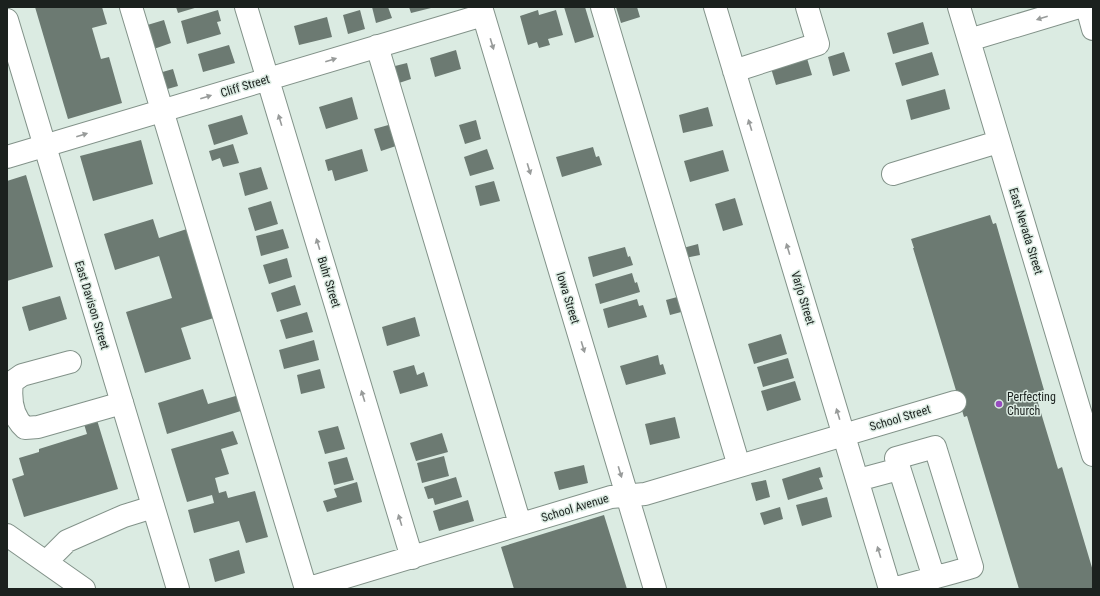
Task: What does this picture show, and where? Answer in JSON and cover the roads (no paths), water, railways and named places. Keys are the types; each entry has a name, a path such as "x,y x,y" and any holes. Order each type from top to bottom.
{"street":[{"path":"131,7 306,589"},
{"name":"Buhr Street","path":"246,7 412,558"},
{"path":"602,7 739,466"},
{"name":"Varjo Street","path":"715,7 891,589"},
{"path":"734,71 818,44 807,7"},
{"name":"East Nevada Street","path":"959,7 998,142 1093,455"},
{"path":"969,40 1079,7"},
{"path":"1086,7 1093,28"},
{"name":"Cliff Street","path":"7,157 377,46 482,11"},
{"name":"Iowa Street","path":"482,11 655,589"},
{"name":"East Davison Street","path":"7,20 178,589"},
{"path":"377,46 520,524"},
{"path":"893,174 998,142"},
{"path":"70,362 22,375 12,382 11,396 18,422 25,428 38,427 122,404"},
{"name":"School Street","path":"844,435 956,402"},
{"name":"School Avenue","path":"306,589 611,497 645,494 844,435"},
{"path":"891,589 934,578 972,567 935,447 896,458 934,578"},
{"path":"858,480 899,469"},
{"path":"46,562 67,541 124,516 153,507"},
{"path":"7,534 84,589"}],"place":[{"name":"Perfecting Church","path":"999,404"}]}
